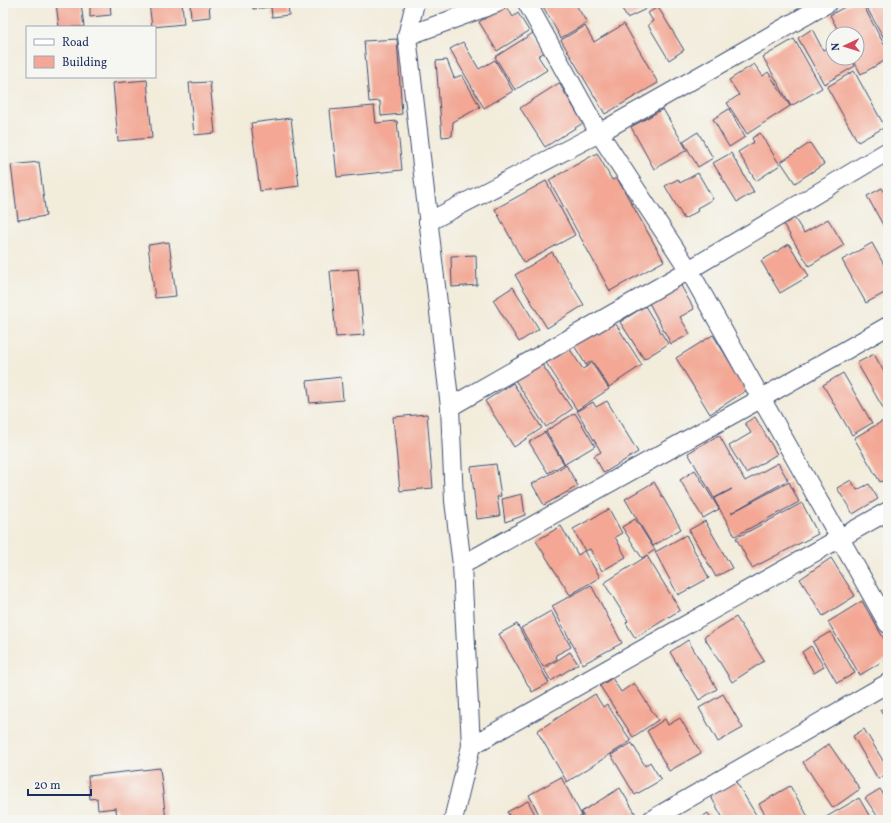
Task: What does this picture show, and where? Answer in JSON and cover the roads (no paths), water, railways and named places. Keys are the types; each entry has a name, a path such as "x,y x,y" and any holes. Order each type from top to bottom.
{"street":[{"path":"415,3 407,36 450,407 454,501 462,565 472,746 453,820"},
{"path":"407,36 497,3"},
{"path":"527,3 599,133 689,270 888,624"},
{"path":"428,222 599,133 828,3"},
{"path":"450,407 689,270 888,151"},
{"path":"462,565 888,326"},
{"path":"472,746 888,511"},
{"path":"651,820 888,683"}]}
